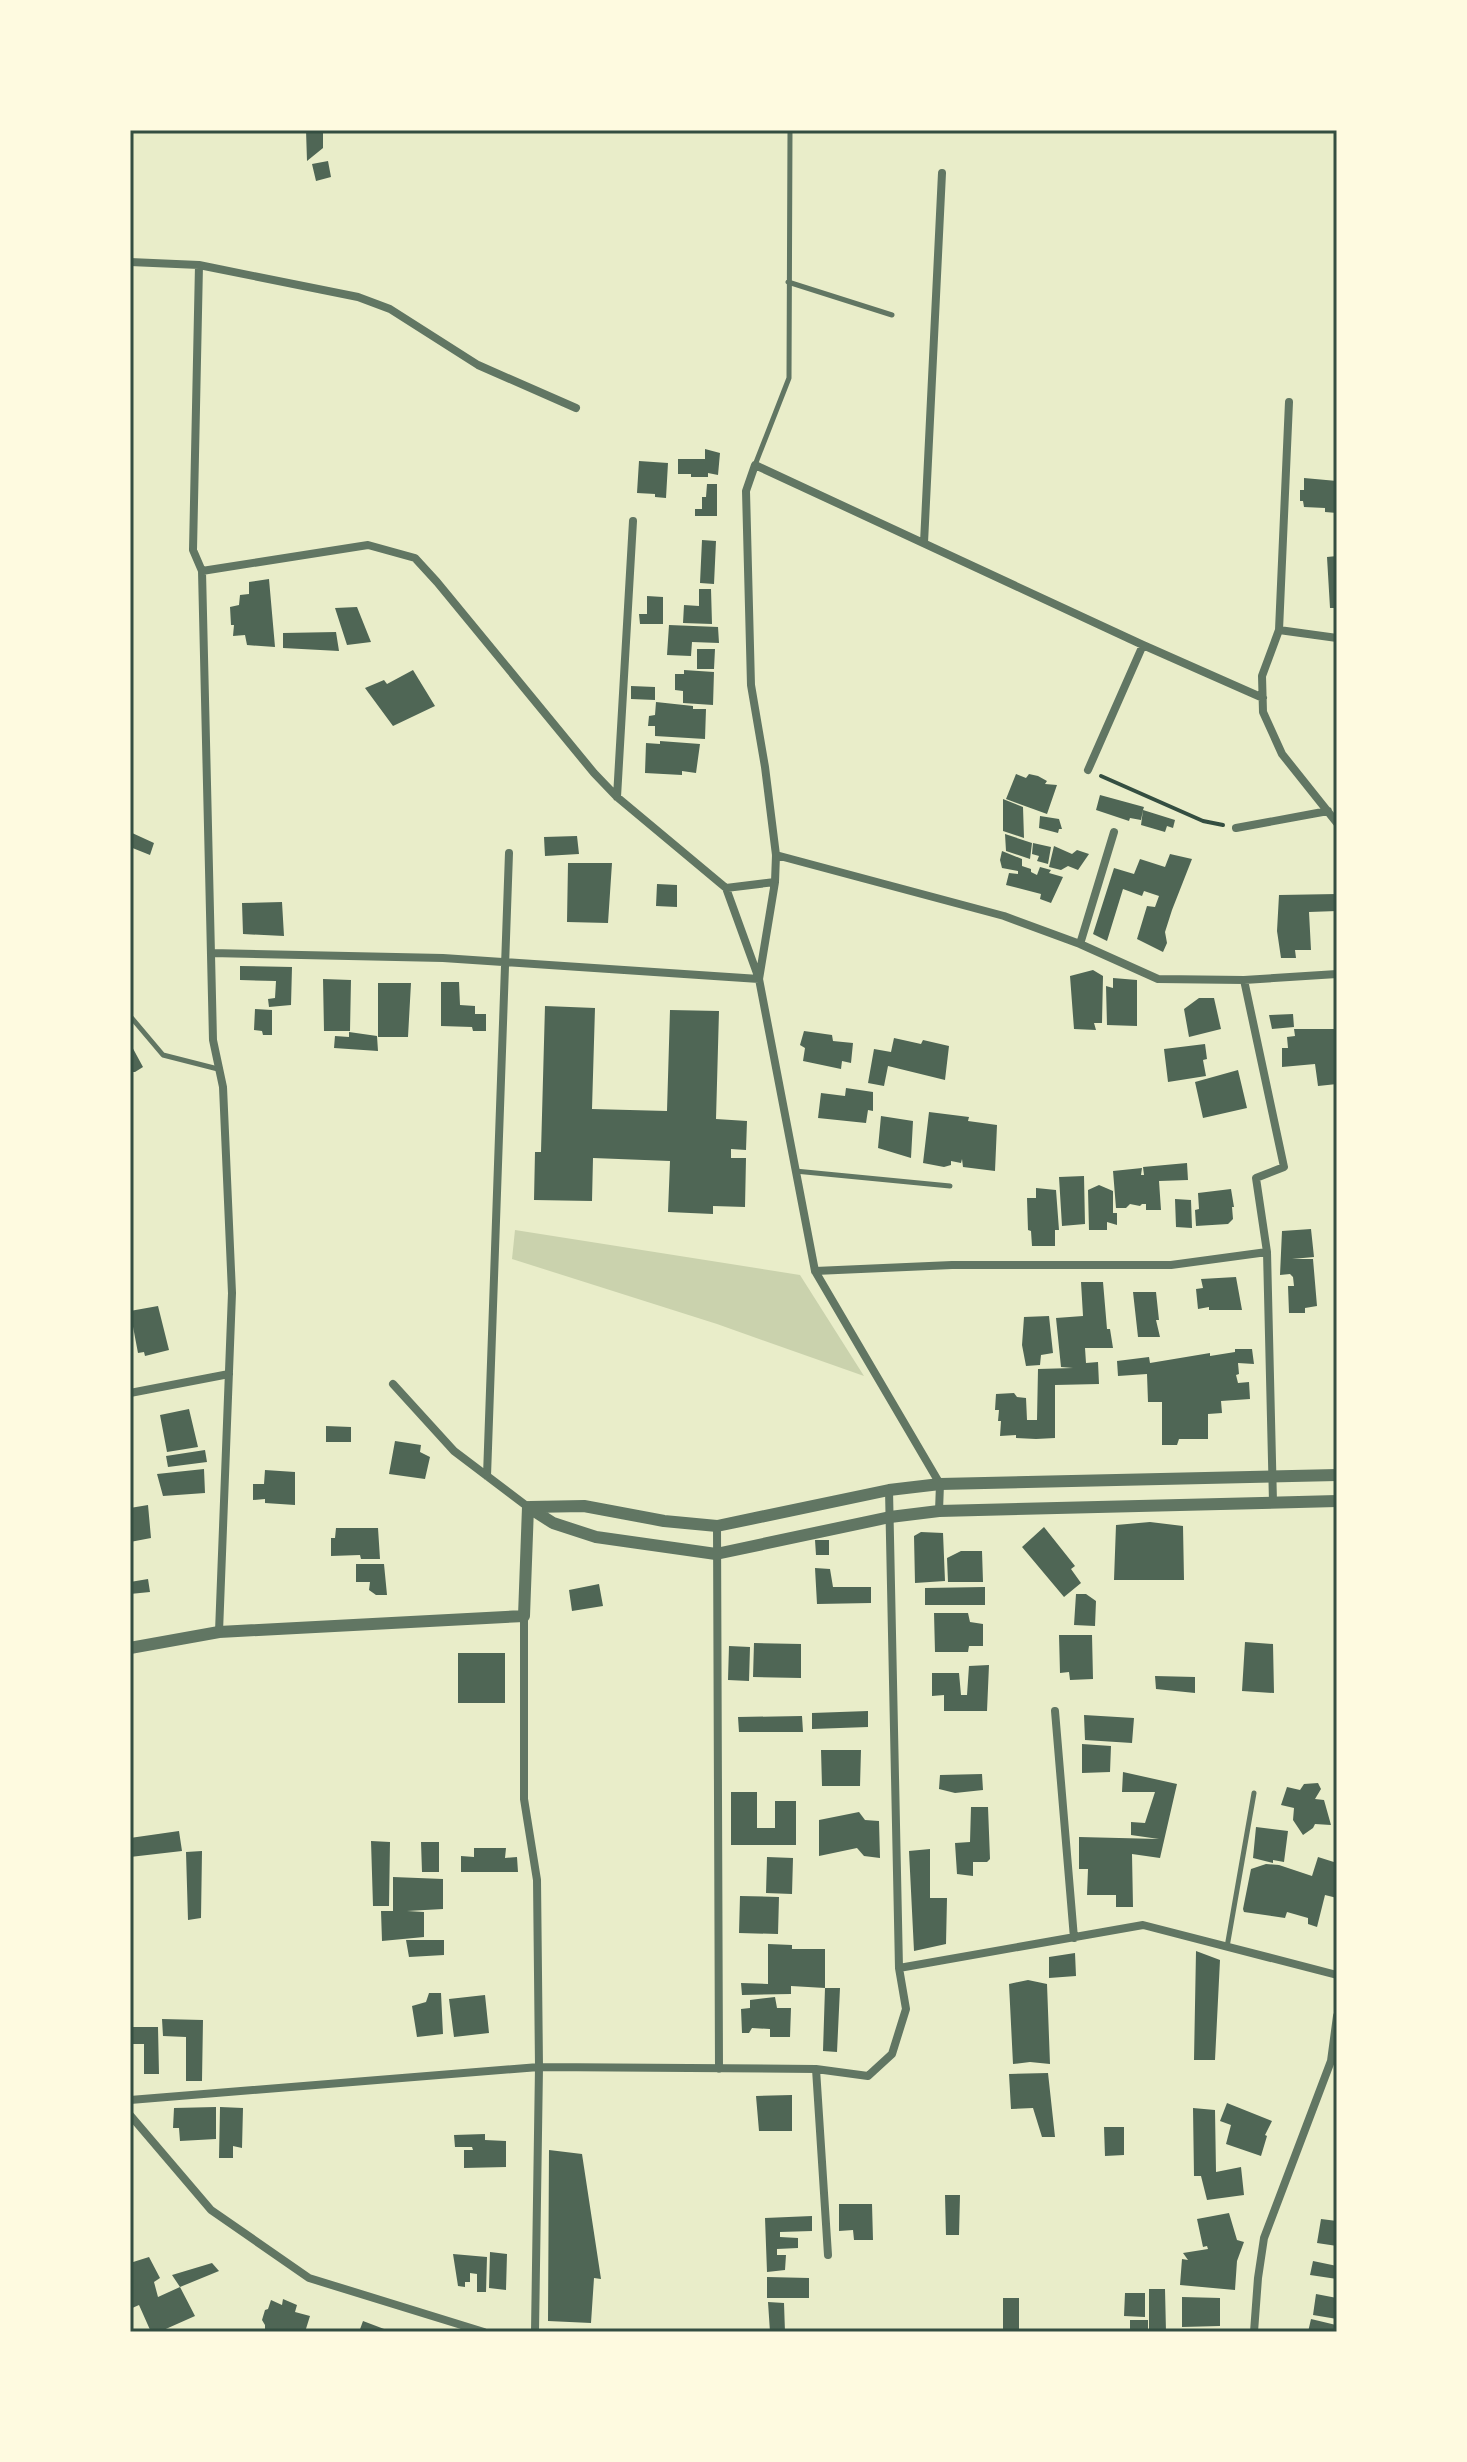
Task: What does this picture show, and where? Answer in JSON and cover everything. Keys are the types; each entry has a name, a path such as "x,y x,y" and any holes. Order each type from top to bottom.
{"street":[{"path":"924,543 942,173"},
{"path":"130,262 199,265 358,297 390,309 478,365 576,408"},
{"path":"199,265 193,550 202,571 213,1040 223,1087 232,1293 219,1632"},
{"path":"1289,402 1279,630 1262,676 1263,712 1282,754 1337,823"},
{"path":"759,979 775,882 776,855 751,685 746,491 755,465 1263,698"},
{"path":"617,797 633,521"},
{"path":"202,571 368,545 415,558 594,773 617,797 726,888 759,979 815,1271 940,1484 939,1511"},
{"path":"1279,630 1337,638"},
{"path":"1088,770 1143,645"},
{"path":"1236,828 1328,811"},
{"path":"1080,944 1114,832"},
{"path":"487,1476 509,853"},
{"path":"776,855 1004,916 1080,944 1158,979 1244,980 1337,974"},
{"path":"726,888 775,882"},
{"path":"211,953 443,958 759,979"},
{"path":"1244,980 1284,1167 1256,1178 1267,1252 1273,1502"},
{"path":"815,1271 952,1265 1171,1265 1267,1252"},
{"path":"130,1393 229,1374"},
{"path":"393,1384 454,1451 553,1523 596,1537 716,1554 890,1517 939,1511 1337,1501"},
{"path":"528,1507 584,1506 664,1521 717,1526 889,1490 940,1484 1337,1475"},
{"path":"130,2100 539,2067 816,2069 868,2076 892,2054 906,2009 899,1968 889,1490"},
{"path":"528,1507 524,1616 524,1799 537,1880 539,2067 535,2332"},
{"path":"717,1526 719,2069"},
{"path":"130,1648 219,1632 524,1616"},
{"path":"1055,1711 1074,1938"},
{"path":"899,1968 1143,1925 1337,1975"},
{"path":"1254,2332 1264,2238 1331,2061 1337,2016"},
{"path":"816,2069 828,2255"},
{"path":"130,2115 211,2210 309,2278 484,2332"}],"lane":[{"path":"755,465 789,378 790,130"},
{"path":"788,282 892,315"},
{"path":"130,1016 163,1055 219,1069"},
{"path":"794,1171 950,1186"},
{"path":"1227,1947 1254,1793"}],"path":[{"path":"1088,770 1203,821 1236,828"}],"green space":[{"path":"515,1230 800,1275 864,1376 717,1324 512,1259"}],"building":[{"path":"306,130 323,130 323,148 307,161"},
{"path":"328,161 331,177 316,181 312,164"},
{"path":"705,449 720,453 718,475 708,473 708,477 691,477 691,474 678,474 678,459 705,459"},
{"path":"639,461 668,463 666,498 637,493"},
{"path":"1304,478 1337,481 1337,513 1325,512 1325,508 1304,507 1303,501 1300,501 1300,490 1304,490"},
{"path":"707,484 717,484 717,516 695,516 695,509 702,509"},
{"path":"702,540 716,541 714,584 700,583"},
{"path":"1337,556 1337,608 1330,608 1327,557"},
{"path":"269,579 275,647 247,645 245,635 233,636 230,607 239,605 240,595 249,594 249,582"},
{"path":"699,589 711,589 712,624 683,623 684,605 699,606"},
{"path":"647,596 663,597 663,624 640,624 639,614 647,614"},
{"path":"357,607 371,642 347,645 335,608"},
{"path":"669,625 718,627 719,643 692,642 691,656 667,655"},
{"path":"336,632 339,651 283,648 283,633"},
{"path":"697,649 715,649 714,669 697,669"},
{"path":"413,670 435,706 393,726 365,688 384,680 387,684"},
{"path":"684,670 714,672 713,705 683,703 683,691 675,690 675,674 684,674"},
{"path":"631,686 655,687 655,700 631,699"},
{"path":"656,702 706,709 705,739 655,736 655,726 648,726 649,716 655,715"},
{"path":"660,741 700,744 696,773 645,773 646,743 660,744"},
{"path":"1016,774 1026,778 1029,774 1038,776 1047,781 1045,784 1057,785 1047,814 1006,799"},
{"path":"1100,795 1144,807 1141,820 1130,818 1129,821 1096,810"},
{"path":"1003,799 1023,807 1024,838 1003,831"},
{"path":"1143,810 1175,820 1173,828 1167,826 1165,832 1141,825"},
{"path":"1040,816 1059,819 1062,829 1058,833 1039,828"},
{"path":"130,832 154,843 150,855 130,847"},
{"path":"1005,834 1032,843 1030,859 1006,851"},
{"path":"577,836 579,854 545,856 544,837"},
{"path":"1033,843 1051,847 1048,864 1037,861 1039,856 1032,854"},
{"path":"1054,846 1072,854 1077,850 1089,854 1078,870 1068,866 1061,870 1049,867"},
{"path":"1002,851 1022,859 1022,866 1037,875 1040,867 1063,877 1051,903 1040,899 1041,894 1006,885 1009,873 1018,874 1018,871 1002,868"},
{"path":"1170,854 1192,859 1165,932 1167,943 1163,952 1137,939 1147,906 1155,907 1159,896 1144,891 1142,896 1123,889 1107,941 1093,934 1114,868 1134,874 1140,859 1165,867"},
{"path":"568,863 612,863 608,923 567,922"},
{"path":"657,884 677,885 677,907 656,906"},
{"path":"1337,894 1337,911 1309,912 1311,950 1295,950 1296,958 1281,958 1277,931 1279,895"},
{"path":"282,902 284,936 243,934 242,903"},
{"path":"240,966 292,967 291,1005 269,1007 268,999 275,998 276,981 240,980"},
{"path":"1093,970 1103,976 1102,1023 1094,1023 1096,1030 1074,1029 1070,976"},
{"path":"1113,978 1137,980 1137,1026 1107,1025 1106,986 1113,988"},
{"path":"323,979 351,980 350,1031 324,1031"},
{"path":"441,982 459,982 460,1005 475,1006 475,1014 486,1014 486,1031 473,1031 472,1027 441,1026"},
{"path":"378,983 411,983 408,1037 378,1037"},
{"path":"1199,998 1214,998 1221,1029 1189,1037 1184,1009"},
{"path":"545,1006 595,1008 592,1109 667,1111 670,1010 719,1011 716,1119 747,1121 746,1150 731,1149 731,1158 746,1158 745,1207 713,1206 713,1214 668,1212 670,1161 593,1158 592,1201 534,1200 535,1152 541,1152"},
{"path":"255,1009 272,1010 272,1035 263,1035 262,1031 254,1030"},
{"path":"1293,1014 1294,1027 1272,1029 1269,1015"},
{"path":"1294,1029 1337,1029 1334,1063 1337,1062 1337,1084 1318,1086 1315,1064 1282,1067 1282,1048 1288,1048 1287,1037 1295,1036"},
{"path":"804,1031 832,1035 833,1041 853,1043 851,1063 842,1061 841,1069 803,1061 805,1048 800,1045"},
{"path":"349,1032 377,1036 378,1051 334,1048 335,1036 349,1037"},
{"path":"894,1038 949,1046 945,1080 888,1066 884,1086 868,1083 874,1049 891,1052"},
{"path":"130,1043 143,1067 135,1072 130,1072"},
{"path":"1205,1044 1207,1059 1203,1060 1206,1076 1168,1082 1164,1049"},
{"path":"1238,1070 1247,1108 1203,1118 1195,1082"},
{"path":"846,1088 873,1092 873,1111 868,1110 866,1123 818,1118 821,1093 845,1096"},
{"path":"929,1112 969,1117 968,1121 997,1125 995,1171 963,1167 962,1159 961,1163 951,1161 951,1165 944,1167 923,1163"},
{"path":"881,1116 913,1121 911,1158 878,1148"},
{"path":"1187,1163 1188,1180 1159,1181 1161,1210 1146,1210 1146,1204 1116,1208 1113,1171 1142,1168 1141,1175 1144,1175 1143,1167"},
{"path":"1084,1176 1085,1224 1062,1226 1059,1177"},
{"path":"1099,1185 1113,1191 1113,1213 1117,1213 1117,1225 1107,1222 1107,1230 1089,1230 1088,1190"},
{"path":"1036,1188 1056,1190 1059,1230 1055,1230 1055,1246 1032,1246 1027,1198 1036,1198"},
{"path":"1231,1189 1233,1219 1228,1224 1196,1226 1198,1193"},
{"path":"1175,1199 1191,1200 1192,1228 1176,1227"},
{"path":"1311,1229 1314,1257 1292,1259 1313,1259 1317,1306 1305,1308 1305,1313 1289,1313 1288,1286 1294,1286 1290,1274 1280,1275 1282,1231"},
{"path":"1236,1277 1242,1310 1198,1309 1196,1289 1203,1288 1201,1279"},
{"path":"1081,1282 1103,1282 1107,1329 1110,1329 1113,1348 1085,1348 1086,1363 1098,1362 1099,1384 1055,1385 1055,1438 1000,1436 999,1410 995,1410 996,1394 1014,1393 1017,1397 1026,1398 1027,1420 1037,1420 1038,1369 1073,1368 1061,1367 1056,1318 1083,1316"},
{"path":"1133,1292 1156,1292 1159,1320 1156,1320 1160,1337 1138,1337"},
{"path":"158,1306 169,1350 145,1356 144,1352 138,1353 130,1311"},
{"path":"1049,1316 1053,1353 1041,1355 1040,1365 1026,1366 1022,1345 1024,1317"},
{"path":"1235,1349 1252,1349 1254,1364 1238,1363 1239,1374 1236,1375 1238,1383 1249,1382 1250,1399 1221,1401 1222,1413 1208,1414 1208,1439 1179,1439 1177,1445 1162,1445 1162,1402 1148,1402 1147,1374 1118,1376 1117,1361 1149,1357 1150,1363 1235,1352"},
{"path":"189,1409 198,1447 167,1452 160,1415"},
{"path":"326,1426 351,1427 351,1442 326,1442"},
{"path":"395,1441 421,1445 420,1452 430,1457 425,1479 389,1474"},
{"path":"205,1450 207,1462 168,1467 166,1456"},
{"path":"204,1469 205,1493 163,1496 157,1474"},
{"path":"265,1470 295,1472 295,1505 265,1503 265,1499 253,1500 253,1484 264,1484"},
{"path":"148,1505 151,1538 130,1542 130,1508"},
{"path":"1150,1522 1183,1526 1184,1580 1114,1580 1116,1525"},
{"path":"1044,1527 1075,1566 1071,1569 1081,1583 1064,1597 1022,1547"},
{"path":"336,1528 378,1528 380,1559 361,1559 360,1555 331,1556 331,1538 335,1538"},
{"path":"921,1532 943,1533 945,1581 915,1583 914,1536"},
{"path":"815,1540 829,1540 829,1555 816,1555"},
{"path":"961,1551 982,1551 983,1582 948,1582 947,1558"},
{"path":"356,1564 384,1564 387,1595 376,1595 369,1590 370,1582 356,1582"},
{"path":"815,1568 830,1569 833,1587 871,1587 871,1603 817,1604"},
{"path":"148,1579 150,1592 130,1594 130,1582"},
{"path":"599,1584 603,1606 572,1611 569,1590"},
{"path":"985,1587 985,1605 925,1605 925,1588"},
{"path":"1076,1594 1086,1594 1096,1601 1095,1626 1074,1625"},
{"path":"934,1613 968,1613 970,1622 983,1624 983,1646 969,1646 968,1652 935,1652"},
{"path":"1059,1635 1092,1635 1093,1679 1070,1680 1069,1672 1060,1673"},
{"path":"1245,1642 1273,1644 1274,1693 1242,1691"},
{"path":"754,1643 801,1644 801,1678 753,1677"},
{"path":"729,1646 750,1647 749,1681 728,1680"},
{"path":"458,1653 505,1653 505,1703 458,1703"},
{"path":"989,1665 987,1711 944,1711 944,1695 932,1696 932,1673 959,1673 961,1695 967,1695 969,1666"},
{"path":"1155,1676 1195,1677 1195,1693 1156,1689"},
{"path":"868,1711 868,1727 812,1729 812,1713"},
{"path":"1084,1715 1134,1718 1132,1743 1085,1740"},
{"path":"802,1716 803,1732 739,1732 738,1717"},
{"path":"1082,1744 1111,1746 1110,1772 1082,1773"},
{"path":"821,1750 861,1750 860,1786 822,1786"},
{"path":"1123,1772 1177,1784 1160,1858 1132,1854 1133,1907 1116,1907 1116,1895 1087,1895 1088,1869 1079,1869 1079,1837 1159,1839 1131,1835 1131,1822 1145,1823 1155,1792 1122,1792"},
{"path":"982,1774 983,1790 955,1793 939,1789 940,1775"},
{"path":"1318,1783 1321,1789 1315,1799 1324,1800 1331,1825 1315,1824 1303,1835 1293,1820 1294,1808 1281,1805 1287,1787 1300,1790 1304,1784"},
{"path":"731,1792 757,1792 757,1828 775,1828 775,1801 796,1801 796,1845 731,1845"},
{"path":"971,1807 988,1807 990,1859 987,1862 973,1862 973,1876 957,1874 955,1843 970,1842"},
{"path":"859,1812 865,1820 879,1821 880,1858 864,1856 857,1848 819,1856 819,1820"},
{"path":"1256,1827 1288,1831 1284,1862 1253,1858"},
{"path":"179,1831 182,1851 130,1857 130,1838"},
{"path":"371,1841 390,1842 389,1906 373,1906"},
{"path":"421,1842 439,1842 439,1872 422,1872"},
{"path":"474,1848 506,1848 505,1858 517,1857 518,1872 461,1872 461,1856 474,1857"},
{"path":"930,1849 930,1898 947,1898 946,1944 914,1951 909,1851"},
{"path":"202,1851 201,1918 188,1920 186,1852"},
{"path":"767,1857 793,1858 792,1894 766,1893"},
{"path":"1318,1857 1337,1863 1337,1898 1325,1895 1317,1927 1308,1924 1308,1918 1287,1912 1285,1918 1244,1912 1251,1869 1266,1864 1279,1865 1312,1876"},
{"path":"393,1877 443,1879 443,1909 407,1911 424,1912 424,1937 382,1941 381,1911 393,1911"},
{"path":"740,1896 779,1897 778,1934 739,1933"},
{"path":"406,1940 444,1940 444,1955 409,1957"},
{"path":"768,1944 792,1945 792,1949 825,1949 825,1988 791,1986 791,1994 742,1995 741,1983 768,1984"},
{"path":"1196,1951 1220,1960 1215,2060 1194,2060"},
{"path":"1075,1953 1076,1976 1049,1978 1049,1957"},
{"path":"1028,1980 1047,1984 1050,2064 1013,2064 1009,1984"},
{"path":"825,1988 840,1988 837,2052 823,2051"},
{"path":"429,1993 441,1993 443,2034 417,2037 412,2006 426,2002"},
{"path":"485,1995 489,2033 454,2037 449,1999"},
{"path":"775,1997 777,2008 791,2008 790,2037 770,2037 770,2029 752,2028 749,2033 742,2033 741,2009 750,2008 750,2000"},
{"path":"162,2019 203,2020 202,2081 186,2081 186,2037 163,2036"},
{"path":"130,2027 158,2027 159,2074 144,2074 144,2044 130,2044"},
{"path":"1048,2073 1055,2137 1042,2137 1033,2108 1011,2109 1009,2074"},
{"path":"792,2095 792,2131 759,2131 756,2096"},
{"path":"1227,2103 1272,2121 1265,2135 1261,2156 1226,2144 1231,2125 1220,2121"},
{"path":"216,2107 216,2139 180,2141 179,2128 173,2128 174,2108"},
{"path":"220,2107 243,2108 242,2148 233,2146 233,2158 219,2158"},
{"path":"1193,2108 1215,2110 1216,2172 1241,2167 1244,2195 1207,2200 1201,2176 1194,2176"},
{"path":"1104,2127 1124,2127 1124,2155 1105,2156"},
{"path":"485,2134 485,2140 506,2141 506,2167 464,2168 464,2150 473,2150 472,2147 455,2147 454,2135"},
{"path":"549,2150 582,2154 601,2279 594,2278 591,2323 548,2321"},
{"path":"945,2195 960,2195 959,2235 946,2235"},
{"path":"839,2204 872,2204 873,2240 854,2240 853,2230 839,2231"},
{"path":"1229,2213 1237,2240 1244,2242 1237,2261 1235,2290 1180,2285 1182,2259 1188,2260 1183,2253 1208,2249 1207,2246 1203,2247 1197,2219"},
{"path":"812,2216 812,2231 780,2232 780,2237 798,2238 798,2248 777,2249 777,2255 786,2255 785,2270 767,2272 765,2218"},
{"path":"1321,2219 1337,2221 1337,2246 1317,2243"},
{"path":"490,2252 507,2254 506,2290 489,2288"},
{"path":"453,2254 487,2257 486,2292 477,2292 477,2274 470,2273 470,2282 465,2282 465,2287 458,2286"},
{"path":"149,2257 160,2278 154,2282 158,2297 180,2287 195,2316 159,2332 151,2332 139,2305 130,2309 130,2263"},
{"path":"1313,2261 1337,2266 1337,2279 1310,2275"},
{"path":"212,2263 219,2271 180,2287 172,2275"},
{"path":"767,2277 809,2278 809,2298 767,2298"},
{"path":"1149,2289 1165,2289 1166,2332 1149,2332"},
{"path":"1125,2293 1145,2293 1145,2317 1124,2316"},
{"path":"1316,2294 1337,2298 1337,2319 1313,2315"},
{"path":"1182,2297 1220,2298 1220,2326 1182,2327"},
{"path":"1003,2298 1019,2298 1019,2332 1003,2332"},
{"path":"283,2299 297,2305 295,2312 310,2316 305,2332 265,2332 262,2320 265,2310 271,2300 282,2305"},
{"path":"768,2302 784,2303 785,2332 770,2332"},
{"path":"1311,2319 1336,2325 1334,2332 1308,2332"},
{"path":"1130,2320 1148,2320 1148,2332 1130,2332"},
{"path":"363,2321 392,2332 359,2332"}]}
